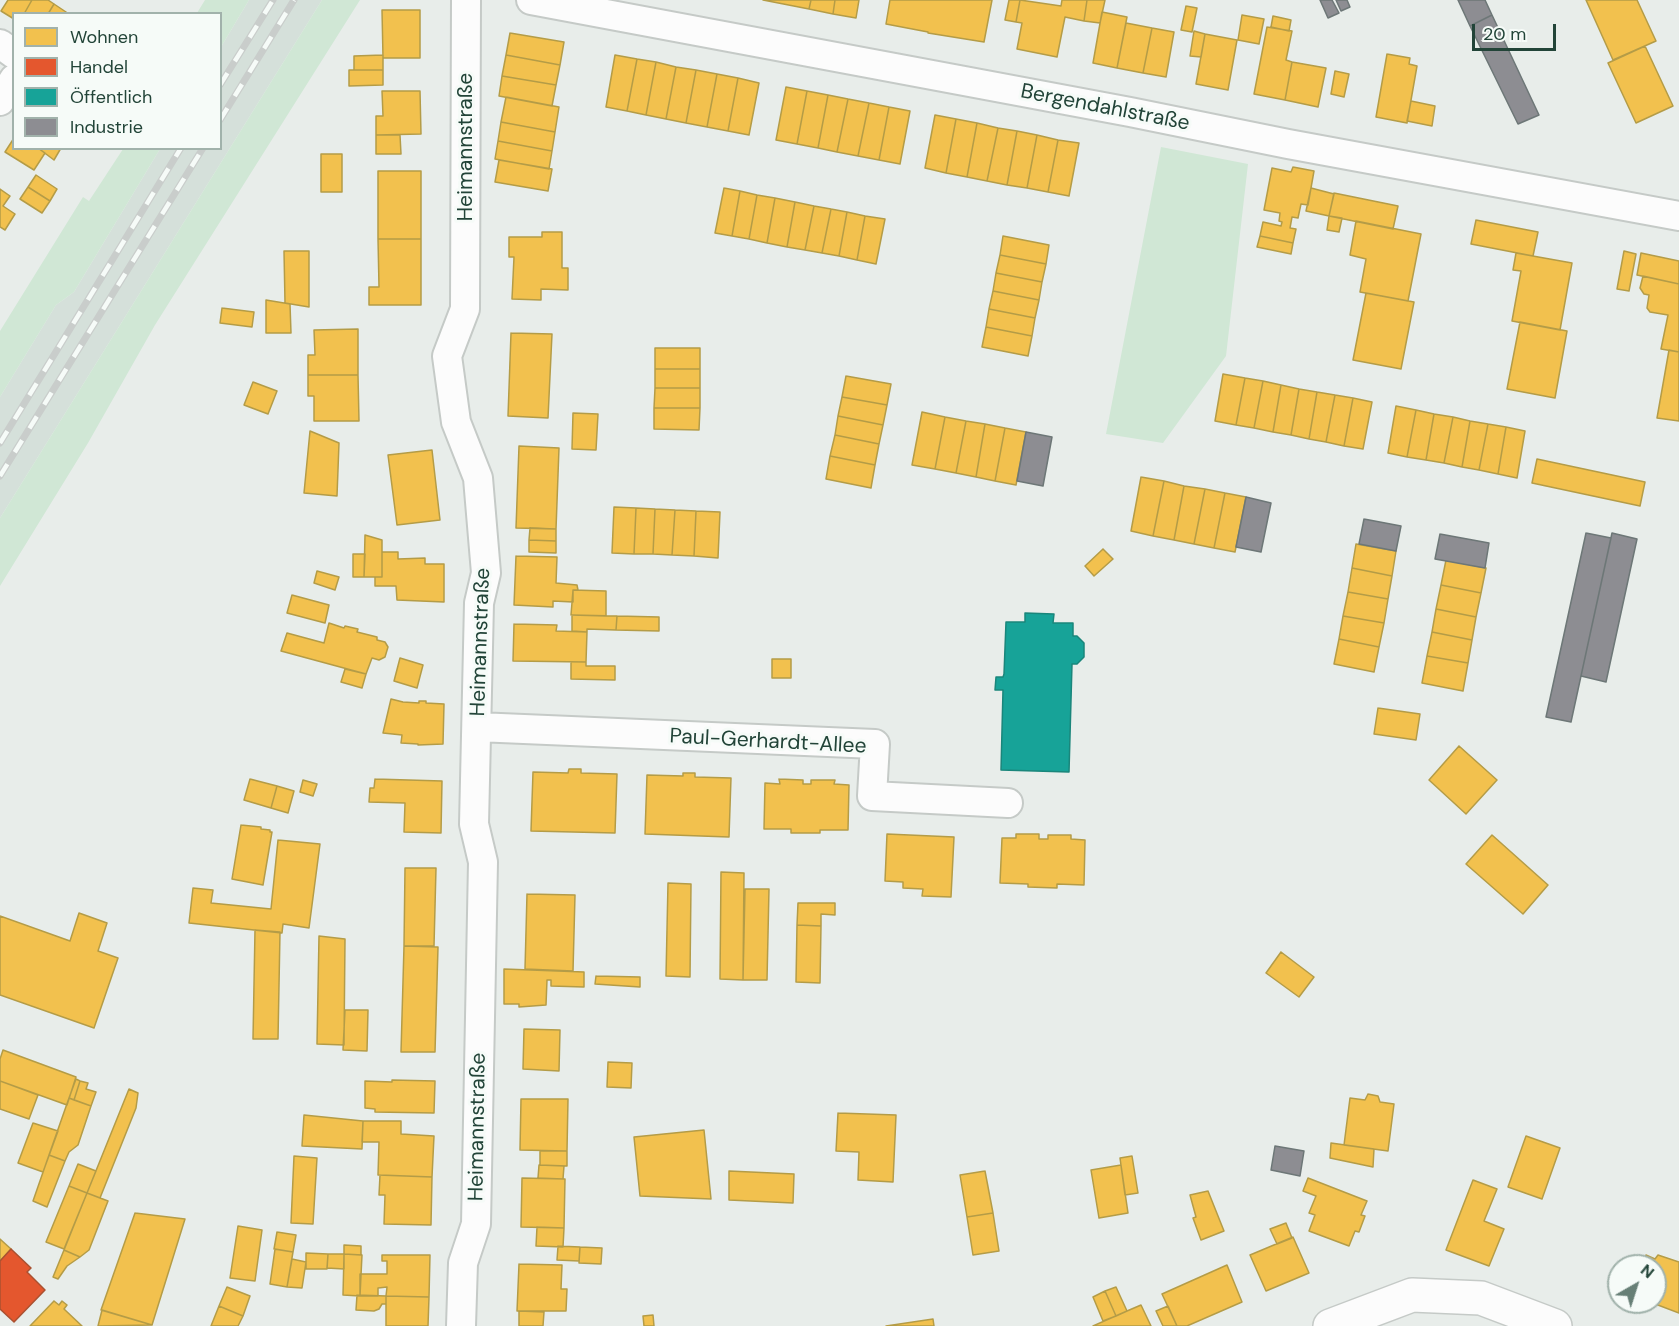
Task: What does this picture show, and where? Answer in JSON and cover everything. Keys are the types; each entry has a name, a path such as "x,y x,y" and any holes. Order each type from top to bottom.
{"street":[{"name":"Heimannstraße","path":"461,1326 463,1263 476,1224 483,862 474,824 479,603 486,573 478,478 456,422 447,356 465,309 466,0"},
{"name":"Bergendahlstraße","path":"531,0 1679,216"},
{"path":"0,101 12,82"},
{"name":"Paul-Gerhardt-Allee","path":"477,727 876,744 872,796 1008,802"},
{"path":"1330,1326 1412,1295 1480,1298 1555,1326"}],"shaded area":[{"path":"249,0 322,0 0,518 0,397 56,305 74,292 159,150 222,150 222,45"}],"green space":[{"path":"205,0 249,0 222,45 222,12 198,12"},
{"path":"322,0 360,0 155,325 88,443 0,586 0,518"},
{"path":"1161,147 1248,164 1226,356 1163,443 1106,434"},
{"path":"122,150 159,150 74,292 56,305 0,397 0,331 83,197 89,201"}],"building: Wohnen":[{"path":"8,0 32,0 25,12 12,12 12,18 1,11"},
{"path":"32,0 48,0 54,4 49,12 25,12"},
{"path":"763,0 811,0 809,9"},
{"path":"811,0 835,0 833,14 809,9"},
{"path":"835,0 859,0 856,18 833,14"},
{"path":"890,0 992,0 984,42 886,24"},
{"path":"1009,0 1020,0 1016,22 1005,20"},
{"path":"1020,0 1061,6 1062,0 1087,0 1084,21 1065,17 1057,57 1017,49 1022,23 1016,22"},
{"path":"1087,0 1105,0 1100,23 1084,21"},
{"path":"1586,0 1637,0 1656,41 1613,60"},
{"path":"54,4 66,12 49,12"},
{"path":"1186,6 1197,8 1192,32 1181,30"},
{"path":"382,10 420,10 420,58 383,58"},
{"path":"1102,12 1127,17 1117,68 1093,63"},
{"path":"1242,15 1264,19 1259,44 1238,40"},
{"path":"1273,16 1291,20 1289,31 1271,27"},
{"path":"1126,23 1152,28 1143,73 1117,68"},
{"path":"1267,27 1292,31 1286,60 1292,62 1285,100 1254,94"},
{"path":"1152,28 1174,32 1166,77 1143,73"},
{"path":"1194,31 1205,34 1201,57 1190,56"},
{"path":"510,33 564,42 560,65 506,55"},
{"path":"1205,34 1237,40 1228,90 1196,84"},
{"path":"1645,46 1673,106 1636,123 1608,63"},
{"path":"1387,54 1410,58 1409,64 1417,66 1407,123 1376,117"},
{"path":"383,55 383,70 354,70 354,56"},
{"path":"506,55 560,65 556,85 502,76"},
{"path":"615,55 637,59 627,111 606,107"},
{"path":"637,59 656,62 646,115 627,111"},
{"path":"656,62 676,67 666,119 646,115"},
{"path":"1292,62 1326,68 1318,107 1285,100"},
{"path":"676,67 696,70 686,123 666,119"},
{"path":"349,70 383,70 383,85 349,86"},
{"path":"696,70 717,74 707,127 686,123"},
{"path":"1335,71 1349,74 1344,97 1331,94"},
{"path":"717,74 738,78 728,131 707,127"},
{"path":"502,76 556,85 552,106 499,96"},
{"path":"738,78 759,83 749,135 728,131"},
{"path":"786,87 807,91 797,144 776,140"},
{"path":"382,91 420,91 421,134 376,135 376,116 383,116"},
{"path":"807,91 828,95 818,148 797,144"},
{"path":"828,95 848,99 837,152 818,148"},
{"path":"506,97 559,107 555,132 501,122"},
{"path":"848,99 869,103 858,156 837,152"},
{"path":"1411,101 1435,106 1432,126 1407,121"},
{"path":"869,103 889,107 879,160 858,156"},
{"path":"889,107 910,111 900,164 879,160"},
{"path":"935,115 956,119 946,173 925,168"},
{"path":"956,119 977,123 967,177 946,173"},
{"path":"501,122 555,132 552,151 498,141"},
{"path":"977,123 998,128 987,181 967,177"},
{"path":"998,128 1017,131 1007,185 987,181"},
{"path":"1017,131 1037,135 1027,188 1007,185"},
{"path":"376,135 400,135 401,154 376,154"},
{"path":"1037,135 1058,140 1048,192 1027,188"},
{"path":"1058,140 1079,143 1069,196 1048,192"},
{"path":"12,141 12,150 41,150 45,153 34,170 5,152"},
{"path":"498,141 552,151 549,169 495,159"},
{"path":"41,150 60,150 54,160"},
{"path":"321,154 342,154 342,192 321,192"},
{"path":"499,160 552,169 548,191 495,182"},
{"path":"1293,167 1314,171 1308,205 1301,204 1298,218 1292,217 1290,228 1296,229 1293,243 1260,236 1263,222 1281,226 1282,222 1279,221 1280,213 1264,210 1272,168 1291,172"},
{"path":"378,171 421,171 421,239 378,239"},
{"path":"36,175 57,189 50,201 28,187"},
{"path":"28,187 50,201 42,213 20,199"},
{"path":"724,188 740,191 732,236 715,233"},
{"path":"1311,188 1334,194 1329,216 1306,211"},
{"path":"0,189 10,196 3,206 15,214 5,230 0,227"},
{"path":"740,191 757,195 749,239 732,236"},
{"path":"1334,193 1398,206 1393,229 1329,216"},
{"path":"757,195 775,198 767,243 749,239"},
{"path":"775,198 795,202 787,247 767,243"},
{"path":"795,202 814,206 805,250 787,247"},
{"path":"814,206 831,209 822,253 805,250"},
{"path":"831,209 847,212 839,256 822,253"},
{"path":"847,212 865,216 857,260 839,256"},
{"path":"865,216 885,219 876,264 857,260"},
{"path":"1329,216 1342,218 1339,232 1327,230"},
{"path":"1476,220 1538,232 1533,256 1471,244"},
{"path":"1356,221 1421,234 1408,301 1360,292 1366,259 1350,255"},
{"path":"542,232 562,232 562,268 568,268 568,290 541,289 541,300 512,299 514,257 509,257 509,237 542,237"},
{"path":"1003,236 1049,245 1046,264 1000,255"},
{"path":"1260,236 1293,243 1291,254 1257,247"},
{"path":"378,239 421,239 421,305 369,305 369,287 379,287"},
{"path":"284,251 309,251 309,307 285,303"},
{"path":"1624,251 1636,254 1629,291 1617,289"},
{"path":"1516,253 1572,263 1560,330 1512,321 1521,271 1513,270"},
{"path":"1641,253 1679,261 1679,284 1637,275"},
{"path":"1000,255 1046,264 1042,282 996,273"},
{"path":"996,273 1042,282 1039,300 993,291"},
{"path":"1643,276 1679,284 1679,352 1661,349 1668,315 1650,312 1647,308 1649,295 1644,294 1640,288"},
{"path":"993,291 1039,300 1035,318 989,309"},
{"path":"1366,293 1414,302 1401,369 1353,360"},
{"path":"266,300 290,304 291,333 266,333"},
{"path":"222,308 254,312 252,327 220,323"},
{"path":"989,309 1035,318 1032,336 986,327"},
{"path":"1520,322 1567,331 1555,398 1507,389"},
{"path":"986,327 1032,336 1028,356 982,347"},
{"path":"358,329 358,375 308,375 308,355 315,355 314,330"},
{"path":"511,333 552,334 548,418 508,416"},
{"path":"655,348 700,348 700,369 655,369"},
{"path":"1669,350 1679,352 1679,421 1657,418"},
{"path":"655,369 700,369 700,388 655,388"},
{"path":"1223,374 1245,378 1236,425 1215,421"},
{"path":"308,375 358,375 359,421 314,421 314,396 308,396"},
{"path":"846,376 891,384 887,405 842,397"},
{"path":"1245,378 1263,381 1254,428 1236,425"},
{"path":"1263,381 1281,385 1273,432 1254,428"},
{"path":"253,382 277,391 268,414 244,405"},
{"path":"1281,385 1299,389 1291,435 1273,432"},
{"path":"655,388 700,388 700,408 654,408"},
{"path":"1299,389 1317,392 1309,439 1291,435"},
{"path":"1317,392 1335,395 1326,442 1309,439"},
{"path":"1335,395 1353,398 1344,446 1326,442"},
{"path":"842,397 887,405 883,425 838,416"},
{"path":"1353,398 1372,402 1363,449 1344,446"},
{"path":"1396,406 1416,410 1407,457 1388,453"},
{"path":"654,408 700,408 699,430 654,429"},
{"path":"1416,410 1434,414 1426,460 1407,457"},
{"path":"922,412 945,417 935,469 912,465"},
{"path":"573,413 598,414 596,450 572,449"},
{"path":"1434,414 1453,417 1444,463 1426,460"},
{"path":"838,416 883,425 879,444 835,435"},
{"path":"945,417 966,421 956,473 935,469"},
{"path":"1453,417 1470,421 1462,467 1444,463"},
{"path":"966,421 985,424 976,477 956,473"},
{"path":"1470,421 1488,424 1479,470 1462,467"},
{"path":"985,424 1005,428 995,481 976,477"},
{"path":"1488,424 1506,427 1498,474 1479,470"},
{"path":"1506,427 1525,431 1517,478 1498,474"},
{"path":"1005,428 1026,432 1016,485 995,481"},
{"path":"310,431 339,443 337,496 304,493"},
{"path":"835,435 879,444 875,465 830,456"},
{"path":"519,446 559,448 556,529 516,528"},
{"path":"432,450 440,520 397,525 388,455"},
{"path":"830,456 875,465 871,488 826,479"},
{"path":"1537,459 1645,482 1640,506 1532,483"},
{"path":"1141,477 1164,481 1153,536 1131,531"},
{"path":"1164,481 1184,486 1174,540 1153,536"},
{"path":"1184,486 1205,489 1194,544 1174,540"},
{"path":"1205,489 1225,493 1214,548 1194,544"},
{"path":"1225,493 1246,497 1235,552 1214,548"},
{"path":"614,507 636,508 634,554 612,553"},
{"path":"636,508 655,509 653,554 634,554"},
{"path":"655,509 675,510 672,555 653,554"},
{"path":"675,510 696,511 694,556 672,555"},
{"path":"696,511 720,512 718,558 694,556"},
{"path":"530,528 556,529 556,541 529,540"},
{"path":"365,535 382,540 382,577 364,577"},
{"path":"529,540 556,541 556,553 529,552"},
{"path":"1356,544 1396,551 1392,576 1352,568"},
{"path":"1103,549 1113,559 1094,576 1085,566"},
{"path":"382,552 398,552 398,559 425,558 425,564 444,564 444,602 397,600 396,586 375,586 375,577 382,577"},
{"path":"353,554 365,554 364,577 353,577"},
{"path":"516,556 557,557 556,583 577,585 578,590 573,590 573,602 553,601 553,607 514,605"},
{"path":"1446,560 1486,568 1481,593 1441,585"},
{"path":"1352,568 1392,576 1388,599 1348,592"},
{"path":"317,571 339,577 335,590 314,583"},
{"path":"1441,585 1481,593 1476,617 1436,609"},
{"path":"573,590 606,591 606,616 571,615"},
{"path":"1348,592 1388,599 1384,623 1343,616"},
{"path":"292,595 329,605 325,623 287,613"},
{"path":"1436,609 1476,617 1472,640 1432,632"},
{"path":"572,615 617,616 616,630 572,631"},
{"path":"617,616 659,617 659,631 616,630"},
{"path":"1343,616 1384,623 1379,647 1339,639"},
{"path":"329,623 344,628 345,626 358,629 357,632 377,637 377,640 385,642 388,647 385,657 379,660 372,658 366,674 281,651 287,633 324,643"},
{"path":"514,624 557,625 556,631 587,632 586,662 513,661"},
{"path":"1432,632 1472,640 1468,663 1427,656"},
{"path":"1339,639 1379,647 1374,672 1334,664"},
{"path":"1427,656 1468,663 1463,691 1422,683"},
{"path":"400,658 423,665 417,688 394,681"},
{"path":"772,659 791,659 791,678 772,678"},
{"path":"571,662 586,662 586,666 615,666 615,680 571,679"},
{"path":"345,669 366,674 362,688 341,682"},
{"path":"391,699 403,702 426,701 426,703 444,704 443,744 401,743 402,735 383,733"},
{"path":"1378,708 1420,714 1416,740 1374,734"},
{"path":"1459,746 1497,780 1466,814 1429,780"},
{"path":"569,769 581,769 581,773 617,774 615,833 531,831 533,772 568,773"},
{"path":"683,773 695,773 695,777 731,778 729,837 645,834 647,775 683,776"},
{"path":"250,779 277,786 271,808 244,800"},
{"path":"375,779 442,781 441,833 404,832 405,803 369,802 370,788 374,788"},
{"path":"779,779 803,780 803,784 811,784 811,780 835,780 834,784 849,785 848,830 791,833 791,829 764,829 765,783 780,784"},
{"path":"303,780 317,784 313,796 300,792"},
{"path":"277,786 294,791 288,813 271,808"},
{"path":"241,825 261,827 261,829 272,832 263,885 232,879"},
{"path":"887,834 954,837 951,897 922,896 923,889 903,888 903,882 885,881"},
{"path":"1016,834 1039,834 1039,839 1048,839 1048,835 1071,835 1071,839 1085,840 1084,885 1057,884 1057,888 1000,883 1002,838 1016,838"},
{"path":"1492,835 1548,885 1523,914 1466,864"},
{"path":"278,840 320,844 309,928 283,924 282,933 189,923 193,888 213,890 211,903 271,909"},
{"path":"405,868 436,868 434,946 404,946"},
{"path":"721,872 744,873 743,980 720,979"},
{"path":"668,883 691,884 690,977 666,976"},
{"path":"745,889 769,889 767,980 743,980"},
{"path":"527,894 575,895 573,971 525,969"},
{"path":"798,903 835,903 835,915 821,914 821,926 797,925"},
{"path":"79,913 107,923 98,951 118,958 94,1028 0,995 0,916 70,941"},
{"path":"797,925 821,926 820,983 796,982"},
{"path":"255,930 280,932 278,1039 253,1039"},
{"path":"319,936 345,939 344,1045 317,1044"},
{"path":"404,946 438,947 435,1052 401,1052"},
{"path":"1281,952 1314,977 1299,997 1266,973"},
{"path":"504,969 584,972 584,987 551,986 551,980 547,980 546,1005 519,1007 519,1004 504,1004"},
{"path":"596,976 640,977 640,987 595,984"},
{"path":"345,1010 368,1010 367,1051 343,1050"},
{"path":"524,1029 560,1030 559,1071 523,1069"},
{"path":"3,1050 76,1077 67,1105 0,1081 0,1059"},
{"path":"608,1062 632,1063 631,1088 607,1087"},
{"path":"76,1079 80,1081 74,1100 69,1098"},
{"path":"392,1080 435,1081 434,1113 375,1112 375,1109 365,1108 365,1081 392,1082"},
{"path":"0,1081 38,1095 29,1119 0,1109"},
{"path":"80,1081 88,1083 86,1089 96,1092 91,1106 74,1100"},
{"path":"129,1089 138,1093 136,1108 100,1198 87,1193"},
{"path":"1368,1094 1378,1096 1380,1102 1394,1104 1388,1151 1344,1145 1350,1098 1365,1100"},
{"path":"69,1098 91,1106 78,1145 69,1152 65,1161 49,1155"},
{"path":"521,1099 568,1099 567,1151 520,1150"},
{"path":"838,1113 896,1115 893,1182 858,1180 859,1152 836,1151"},
{"path":"304,1115 363,1121 362,1149 302,1146"},
{"path":"363,1121 401,1121 401,1134 434,1136 432,1177 378,1175 379,1142 362,1142"},
{"path":"33,1123 58,1131 43,1172 18,1163"},
{"path":"704,1130 711,1199 640,1196 634,1137"},
{"path":"1526,1136 1560,1148 1542,1199 1508,1187"},
{"path":"1331,1143 1374,1149 1373,1167 1330,1158"},
{"path":"540,1151 567,1151 567,1166 540,1165"},
{"path":"49,1155 65,1161 47,1207 33,1201"},
{"path":"294,1156 317,1158 313,1224 291,1223"},
{"path":"1132,1156 1138,1193 1125,1195 1120,1158"},
{"path":"78,1164 96,1171 87,1193 69,1186"},
{"path":"539,1165 564,1166 563,1179 538,1178"},
{"path":"1121,1165 1128,1213 1099,1218 1091,1170"},
{"path":"729,1171 794,1174 793,1203 729,1200"},
{"path":"985,1171 993,1213 967,1217 960,1175"},
{"path":"380,1175 432,1177 431,1225 384,1224 385,1195 379,1195"},
{"path":"522,1178 565,1179 564,1228 521,1227"},
{"path":"1308,1178 1367,1201 1361,1215 1365,1216 1359,1232 1355,1231 1349,1246 1309,1231 1315,1215 1309,1213 1316,1196 1303,1191"},
{"path":"1473,1180 1497,1189 1484,1221 1504,1229 1489,1266 1446,1250"},
{"path":"69,1186 87,1193 64,1249 46,1242"},
{"path":"1208,1191 1224,1231 1201,1240 1193,1218 1196,1217 1190,1195"},
{"path":"87,1193 108,1201 89,1250 80,1257 64,1250"},
{"path":"135,1213 185,1219 152,1325 101,1310"},
{"path":"993,1213 999,1251 973,1255 967,1217"},
{"path":"1286,1223 1292,1238 1277,1244 1270,1229"},
{"path":"238,1226 262,1230 255,1281 230,1278"},
{"path":"537,1227 564,1228 563,1247 536,1246"},
{"path":"277,1232 296,1235 293,1252 274,1249"},
{"path":"1293,1237 1309,1273 1266,1291 1250,1255"},
{"path":"0,1239 11,1249 0,1261"},
{"path":"344,1245 361,1246 361,1255 344,1254"},
{"path":"558,1246 580,1247 579,1261 557,1260"},
{"path":"580,1247 602,1248 601,1264 579,1263"},
{"path":"275,1249 293,1252 287,1287 270,1284"},
{"path":"64,1250 80,1257 67,1266 58,1279 53,1277"},
{"path":"306,1253 328,1254 327,1269 306,1269"},
{"path":"328,1254 344,1254 344,1269 327,1268"},
{"path":"344,1254 362,1255 360,1296 343,1295"},
{"path":"382,1255 430,1255 429,1297 386,1296 387,1287 378,1288 378,1296 360,1296 360,1274 387,1274 387,1261 382,1261"},
{"path":"1667,1258 1679,1262 1679,1313 1667,1308"},
{"path":"292,1259 306,1262 302,1288 287,1287"},
{"path":"519,1264 562,1265 561,1289 567,1289 566,1311 517,1311"},
{"path":"1227,1265 1242,1302 1187,1326 1177,1326 1162,1294"},
{"path":"227,1287 250,1296 243,1316 219,1306"},
{"path":"1116,1287 1127,1311 1116,1316 1105,1291"},
{"path":"1105,1291 1116,1316 1103,1321 1093,1297"},
{"path":"357,1295 386,1296 386,1304 382,1304 374,1311 356,1310"},
{"path":"386,1296 429,1297 428,1326 386,1326"},
{"path":"54,1301 59,1305 62,1301 67,1305 64,1309 82,1326 30,1326"},
{"path":"1141,1305 1151,1326 1093,1326 1127,1311"},
{"path":"219,1306 243,1316 238,1326 211,1326"},
{"path":"1168,1306 1177,1326 1163,1326 1156,1311"},
{"path":"102,1310 152,1325 98,1326"},
{"path":"519,1311 544,1312 543,1326 519,1326"},
{"path":"653,1315 654,1326 644,1326 643,1316"},
{"path":"933,1319 934,1326 886,1326"}],"building: Handel":[{"path":"11,1249 31,1268 27,1272 45,1290 14,1322 0,1309 0,1261"}],"building: Öffentlich":[{"path":"1025,613 1054,614 1053,623 1073,623 1073,636 1077,636 1084,643 1084,657 1077,664 1072,664 1069,772 1001,770 1003,690 995,690 996,677 1003,677 1004,674 1006,622 1025,622"}],"building: Industrie":[{"path":"1320,0 1332,0 1339,13 1328,18"},
{"path":"1336,0 1347,0 1350,7 1341,11"},
{"path":"1458,0 1485,0 1492,15 1470,26"},
{"path":"1492,15 1539,115 1518,124 1470,26"},
{"path":"1026,432 1052,437 1043,486 1017,481"},
{"path":"1246,497 1271,503 1261,552 1236,547"},
{"path":"1364,519 1401,526 1396,551 1359,544"},
{"path":"1586,533 1611,538 1571,722 1546,717"},
{"path":"1612,533 1637,539 1606,682 1581,676"},
{"path":"1440,534 1489,543 1485,568 1435,559"},
{"path":"1275,1146 1304,1151 1300,1176 1271,1170"}],"railway":[{"path":"222,82 273,0"},
{"path":"222,117 294,0"},
{"path":"0,443 180,150"},
{"path":"0,476 202,150"}]}
